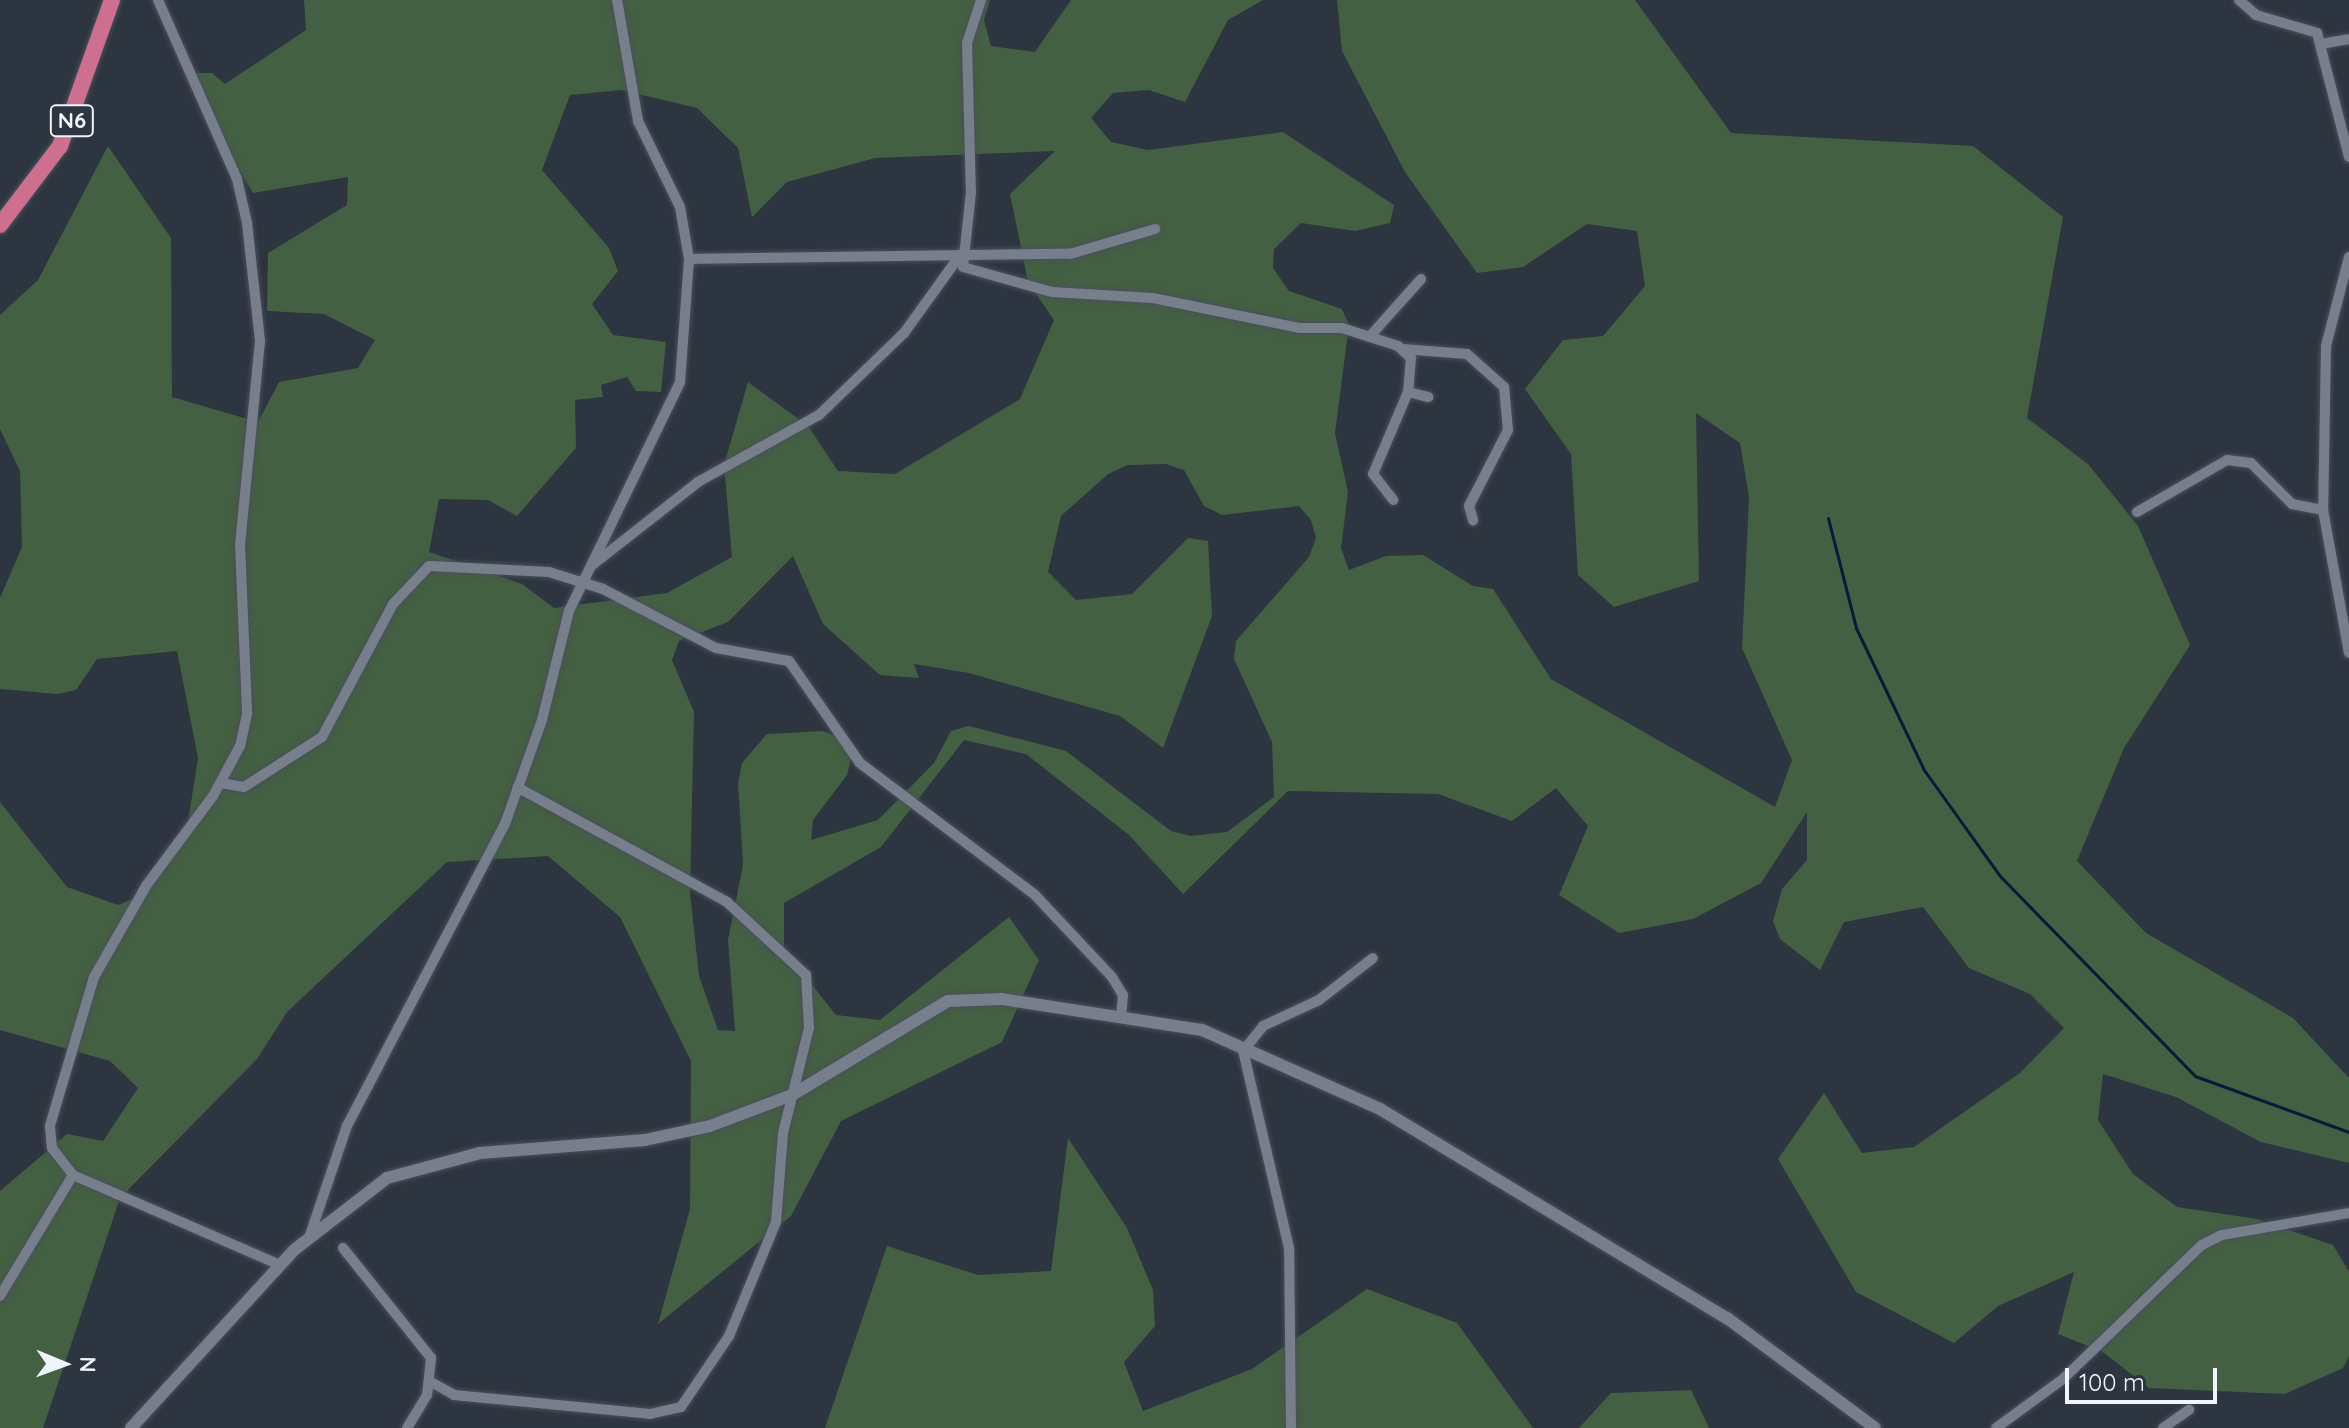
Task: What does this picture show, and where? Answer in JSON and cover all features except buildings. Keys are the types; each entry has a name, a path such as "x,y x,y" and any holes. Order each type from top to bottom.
{"highway":[{"name":"N6","path":"0,225 60,146 112,0"}],"street":[{"path":"158,0 242,193 260,341 240,544 247,714 221,783 132,908 94,977 50,1126 52,1148 73,1175 280,1265"},
{"path":"310,1235 347,1126 437,960 517,787 587,569 680,382 689,259 680,207 638,121 617,0"},
{"path":"981,0 967,43 971,192 961,254 965,270 1052,292 1142,296 1371,335 1397,348 1411,358 1408,392 1373,474 1393,500"},
{"path":"2239,0 2256,15 2317,33 2349,157"},
{"path":"2321,44 2349,39"},
{"path":"689,259 1080,253 1155,229"},
{"path":"587,569 698,482 819,415 904,333 961,254"},
{"path":"2349,257 2326,346 2323,510 2349,653"},
{"path":"1371,335 1421,279"},
{"path":"1397,348 1467,354 1504,387 1508,430 1469,506 1473,520"},
{"path":"1408,392 1428,397"},
{"path":"2137,512 2227,460 2251,463 2292,504 2323,510"},
{"path":"221,783 244,787 322,737 393,604 429,566 498,564 582,582 716,648 789,661 860,763 1035,895 1074,936 1123,995 1121,1016"},
{"path":"431,1382 454,1395 642,1413 681,1407 735,1324 776,1222 792,1095 809,1028 811,997 799,967 727,902 517,787"},
{"path":"1243,1051 1263,1026 1299,1012 1373,958"},
{"path":"131,1428 280,1265 310,1235 369,1187 408,1170 505,1149 667,1137 792,1095 948,1001 1002,999 1202,1030 1394,1117 1727,1318 1875,1428"},
{"path":"1243,1051 1289,1248 1291,1428"},
{"path":"0,1296 73,1175"},
{"path":"1996,1428 2063,1379 2202,1245 2232,1233 2349,1213"},
{"path":"343,1248 418,1333 431,1358 431,1382 407,1428"},
{"path":"2163,1428 2189,1410"}],"green space":[{"path":"304,0 990,0 984,20 991,46 1035,52 1071,0 1263,0 1228,20 1185,102 1149,90 1113,93 1091,118 1111,142 1148,150 1283,132 1394,205 1390,223 1355,231 1301,223 1274,249 1273,268 1289,291 1342,309 1349,325 1335,433 1348,492 1341,548 1349,570 1386,556 1423,555 1473,586 1493,589 1551,679 1775,807 1792,760 1742,648 1749,497 1740,443 1696,413 1699,581 1614,607 1578,575 1571,454 1525,389 1563,340 1603,336 1645,286 1637,231 1587,224 1523,267 1477,273 1405,172 1342,51 1337,0 1635,0 1731,133 1973,146 2063,217 2027,418 2088,464 2138,526 2190,645 2124,748 2077,861 2146,933 2293,1018 2349,1078 2349,1163 2261,1142 2176,1097 2103,1074 2098,1120 2133,1174 2177,1207 2257,1219 2333,1245 2349,1272 2349,1356 2343,1368 2285,1394 2149,1388 2103,1352 2058,1334 2074,1272 1998,1306 1954,1343 1856,1292 1778,1159 1824,1093 1862,1153 1914,1147 2020,1073 2064,1028 2030,994 1969,968 1923,907 1844,922 1820,970 1780,939 1773,921 1782,889 1807,860 1807,812 1761,883 1693,919 1619,933 1559,895 1588,826 1556,788 1512,821 1438,794 1288,791 1183,894 1129,835 1026,754 964,740 881,847 784,903 784,950 836,1015 880,1020 1009,917 1039,960 1002,1042 841,1121 791,1216 658,1324 690,1209 691,1061 620,917 548,856 447,862 287,1012 257,1059 120,1198 43,1428 0,1428 0,1191 67,1134 103,1141 138,1088 110,1061 0,1030 0,802 67,887 118,905 136,898 186,835 198,758 177,651 97,659 76,690 57,694 0,689 0,598 22,547 20,471 0,429 0,315 38,280 108,146 171,238 172,397 258,422 279,382 358,368 375,340 324,314 267,311 268,253 347,205 348,177 253,193 213,127 194,73 212,73 225,84 306,30","holes":["621,90 697,108 738,148 752,217 787,182 875,158 1055,151 1010,194 1028,282 1054,320 1020,399 895,474 838,471 808,426 748,382 724,465 732,557 667,593 554,608 522,584 429,552 439,499 488,500 517,516 576,448 575,400 603,397 601,385 627,377 636,391 661,392 666,342 613,335 592,304 618,271 609,248 542,170 570,95","1166,464 1184,470 1204,506 1222,515 1299,506 1311,520 1316,538 1309,557 1236,641 1234,659 1272,742 1274,797 1227,832 1190,836 1171,831 1066,751 969,726 951,731 934,763 878,820 811,840 813,820 847,775 852,755 842,739 823,731 767,734 742,763 738,783 743,865 728,940 735,1031 718,1030 699,976 690,892 694,712 672,660 679,641 728,622 793,556 823,624 880,675 919,678 914,664 969,673 1120,716 1163,748 1212,616 1208,541 1188,538 1132,594 1076,600 1048,572 1061,516 1108,474 1128,465"]},
{"path":"1068,1138 1127,1228 1153,1290 1155,1326 1124,1362 1143,1411 1252,1369 1367,1289 1457,1323 1533,1428 825,1428 887,1246 978,1275 1051,1271"},
{"path":"1691,1390 1709,1428 1579,1428 1611,1393"}],"waterway":[{"path":"1828,518 1856,628 1924,770 2000,876 2195,1076 2349,1132"}]}
